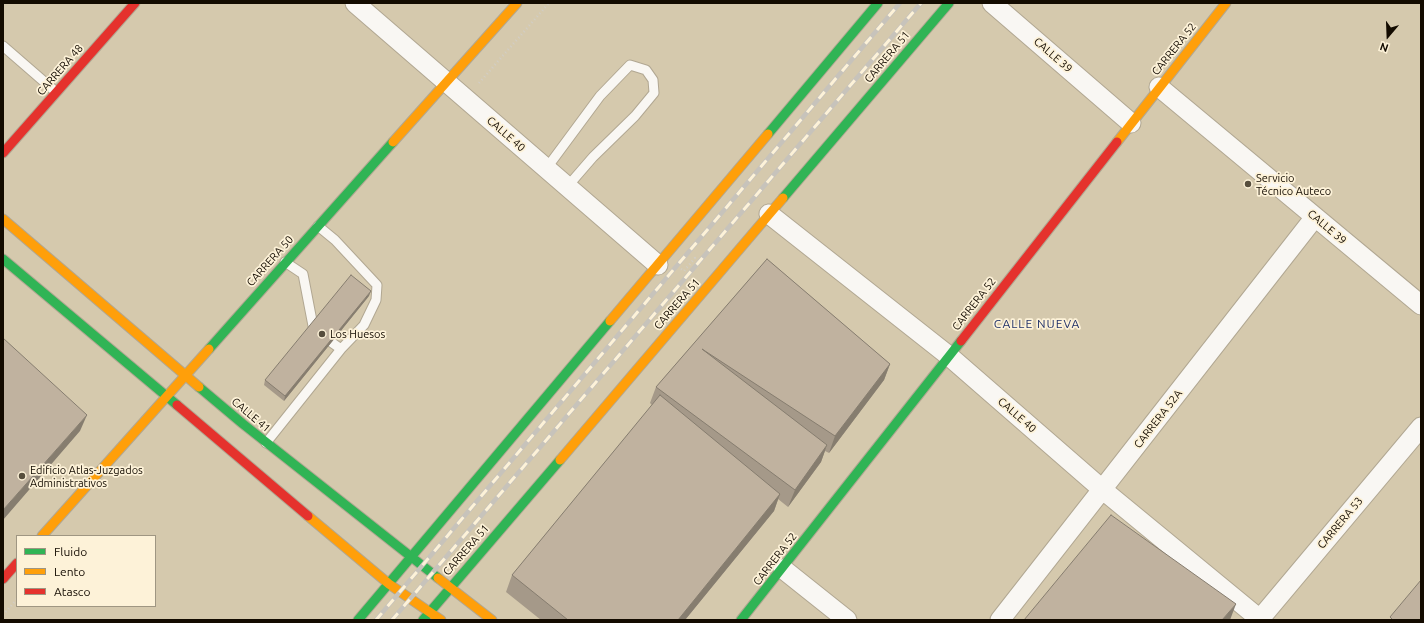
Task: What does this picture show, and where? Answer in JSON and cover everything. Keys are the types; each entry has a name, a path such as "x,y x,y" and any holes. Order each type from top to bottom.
{"street":[{"name":"CARRERA 48","path":"3,153 6,143 56,92 135,3"},
{"name":"CALLE 40","path":"355,3 658,265"},
{"name":"CARRERA 50","path":"43,535 517,3"},
{"path":"358,620 878,3"},
{"name":"CARRERA 51","path":"423,620 949,3"},
{"name":"CALLE 39","path":"992,3 1131,123"},
{"name":"CARRERA 52","path":"742,620 1226,3"},
{"name":"CALLE 39","path":"1159,87 1421,305"},
{"name":"CALLE 40","path":"769,214 949,356 1103,490 1260,620"},
{"name":"CARRERA 52A","path":"1000,620 1315,217"},
{"name":"CALLE 41","path":"3,219 266,443 492,620"},
{"path":"3,259 166,398 389,584 441,620"},
{"name":"CARRERA 53","path":"1260,620 1421,427"},
{"path":"3,579 16,565"},
{"path":"783,568 847,620"}],"lane":[{"path":"3,46 56,92"},
{"path":"546,169 600,96 630,64 646,70 653,80 654,93 635,116 593,157 567,187"},
{"path":"266,443 341,349 364,324 376,300 377,285 335,240 318,226"},
{"path":"285,262 303,274 313,326"},
{"path":"331,342 341,349"}],"path":[{"path":"3,615 16,600"}],"building":[{"path":"767,259 890,364 835,436 702,349 827,445 795,490 656,387"},
{"name":"Los Huesos","path":"351,275 371,291 285,396 265,380"},
{"name":"Edificio Atlas-Juzgados Administrativos","path":"3,338 87,415 3,510"},
{"path":"660,395 780,494 678,620 568,620 512,575"},
{"path":"1111,515 1236,604 1222,620 1024,620"},
{"path":"1421,580 1421,620 1393,620 1390,617"}],"railway":[{"path":"376,620 900,3"},
{"path":"392,620 921,3"}],"traffic: fast":[{"path":"768,134 878,3"},
{"path":"783,198 949,3"},
{"path":"209,349 393,142"},
{"path":"3,259 177,405"},
{"path":"358,620 610,321"},
{"path":"741,620 961,341"},
{"path":"199,387 243,424 438,578"},
{"path":"423,620 560,460"}],"traffic: slow":[{"path":"393,142 517,3"},
{"path":"1117,142 1226,3"},
{"path":"610,321 768,134"},
{"path":"560,460 783,198"},
{"path":"3,219 199,387"},
{"path":"43,535 209,349"},
{"path":"308,516 389,584 441,620"},
{"path":"438,578 492,620"}],"traffic: jam":[{"path":"3,153 135,3"},
{"path":"961,341 1117,142"},
{"path":"177,405 308,516"},
{"path":"3,579 16,564"}],"place":[{"name":"Servicio Técnico Auteco","path":"1248,184"},
{"name":"Los Huesos","path":"322,334"},
{"name":"Edificio Atlas-Juzgados Administrativos","path":"22,476"}],"district":[{"name":"CALLE NUEVA","path":"1037,324"}]}
